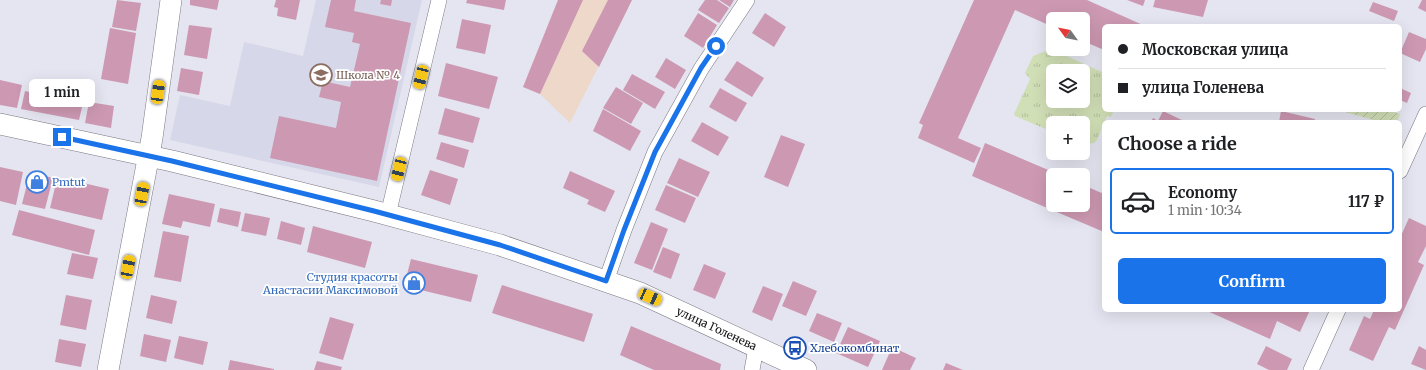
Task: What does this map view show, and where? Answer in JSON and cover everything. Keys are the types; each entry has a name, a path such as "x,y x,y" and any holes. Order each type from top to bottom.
{"main road":[{"path":"108,370 148,155 171,0"},
{"name":"улица Голенева","path":"0,124 148,155 388,215 500,245 658,300 756,348 806,370"}],"street":[{"path":"388,215 439,0"},
{"path":"606,281 624,230 655,152 701,68 747,0"},
{"path":"1402,168 1426,114"},
{"path":"1310,370 1337,312"},
{"path":"752,370 756,348"}],"shaded area":[{"name":"Школа № 4","path":"316,0 422,0 379,187 170,140 180,95 230,106 244,42 303,56"},
{"path":"558,0 632,0 570,123 540,94 523,87"}],"green space":[{"path":"1046,51 1046,56 1066,56 1084,64 1046,64 1046,108 1090,108 1090,67 1102,72 1102,112 1113,112 1111,117 1107,116 1105,120 1102,120 1102,128 1097,140 1094,143 1090,143 1090,116 1046,116 1046,129 1015,116 1014,114 1030,79 1025,73 1033,56"},
{"path":"1345,112 1394,112 1400,114 1398,120 1374,120"}],"building":[{"path":"117,0 141,3 136,31 112,27"},
{"path":"190,0 219,0 217,10 190,5"},
{"path":"276,0 300,0 296,20 277,16 278,8 274,7"},
{"path":"331,0 356,0 354,11 411,23 377,181 270,158 279,116 336,128 341,102 319,97 323,81 350,87 360,44 352,42 354,33 325,27"},
{"path":"381,0 392,0 391,6 380,4"},
{"path":"467,0 506,0 504,10 466,3"},
{"path":"558,0 583,0 540,94 523,87"},
{"path":"608,0 632,0 599,67 582,51"},
{"path":"705,0 717,0 729,8 719,23 698,10"},
{"path":"719,0 734,0 730,7"},
{"path":"974,0 1087,0 1141,24 1102,24 1102,49 1090,44 1090,12 1046,12 1046,24 1015,10 958,138 981,148 974,163 918,138 923,125 919,123"},
{"path":"1127,0 1145,0 1143,6"},
{"path":"1155,0 1208,0 1203,17 1153,7"},
{"path":"1422,0 1426,0 1426,12 1418,8"},
{"path":"1373,2 1398,11 1394,21 1369,11"},
{"path":"698,13 717,25 703,48 684,36"},
{"path":"765,13 786,27 774,47 752,33"},
{"path":"462,19 491,25 485,54 456,48"},
{"path":"189,25 212,28 207,59 184,55"},
{"path":"110,28 136,33 128,84 101,79"},
{"path":"1409,32 1426,39 1426,49 1420,62 1402,54 1402,48"},
{"path":"666,58 686,70 675,89 655,77"},
{"path":"737,61 764,78 752,97 724,80"},
{"path":"446,63 498,77 489,109 438,96"},
{"path":"181,68 203,72 199,95 177,91"},
{"path":"632,74 665,92 655,109 623,90"},
{"path":"0,80 22,85 17,108 0,105"},
{"path":"616,87 643,103 631,124 603,108"},
{"path":"720,88 747,103 736,122 709,107"},
{"path":"1402,89 1411,93 1407,103 1402,101"},
{"path":"25,91 83,103 79,120 21,109"},
{"path":"89,102 114,106 111,128 85,123"},
{"path":"445,108 480,118 473,143 438,134"},
{"path":"603,109 641,131 630,151 593,131"},
{"path":"1162,112 1165,112 1182,120 1158,120"},
{"path":"1281,112 1315,119 1315,120 1279,120"},
{"path":"702,122 729,137 718,156 691,141"},
{"path":"781,135 805,144 788,187 764,177"},
{"path":"441,142 469,150 464,168 436,159"},
{"path":"985,143 1046,169 1046,207 972,176"},
{"path":"679,158 710,172 698,197 667,183"},
{"path":"0,167 23,172 16,205 0,201"},
{"path":"430,170 458,179 450,205 421,195"},
{"path":"570,171 615,191 605,212 587,204 589,200 563,188"},
{"path":"30,172 53,178 45,209 22,204"},
{"path":"79,182 109,189 102,220 50,208 56,183 78,188"},
{"path":"666,185 696,198 685,223 655,210"},
{"path":"1090,188 1102,193 1102,231 1057,212 1090,212"},
{"path":"169,194 215,204 210,227 183,221 181,228 162,224"},
{"path":"220,208 241,212 238,227 217,222"},
{"path":"19,210 95,230 89,255 12,235"},
{"path":"245,213 270,218 266,236 241,231"},
{"path":"1409,218 1426,226 1426,246 1418,262 1424,265 1395,330 1389,327 1373,361 1349,350 1364,316 1370,319 1373,312 1402,312 1402,234"},
{"path":"281,221 305,228 301,245 277,239"},
{"path":"651,222 668,229 652,270 634,263"},
{"path":"313,226 372,242 365,268 307,252"},
{"path":"163,231 189,236 181,282 154,277"},
{"path":"663,247 680,254 671,279 653,272"},
{"path":"72,253 98,258 93,279 67,274"},
{"path":"411,259 478,275 471,302 404,286"},
{"path":"704,264 726,273 715,299 693,290"},
{"path":"793,281 817,291 806,316 782,306"},
{"path":"502,285 593,314 584,342 492,313"},
{"path":"763,286 783,294 772,321 752,312"},
{"path":"66,295 92,300 86,330 60,325"},
{"path":"151,295 177,301 172,324 146,318"},
{"path":"1209,312 1309,312 1300,332 1277,321 1270,339"},
{"path":"817,313 842,323 834,342 809,331"},
{"path":"330,317 354,324 343,360 319,353"},
{"path":"631,326 721,364 720,370 654,370 620,355"},
{"path":"848,327 880,341 868,367 836,353"},
{"path":"144,334 171,340 166,362 140,356"},
{"path":"179,336 208,342 203,365 174,358"},
{"path":"59,339 86,344 81,367 55,362"},
{"path":"1266,346 1292,359 1287,370 1269,370 1257,364"},
{"path":"1419,346 1426,350 1426,370 1411,364"},
{"path":"892,347 916,358 910,370 882,370"},
{"path":"230,360 274,369 274,370 228,370"},
{"path":"317,361 342,367 341,370 314,370"},
{"path":"946,363 963,370 943,370"}],"place":[{"name":"Школа № 4","path":"321,75"},
{"name":"Pmtut","path":"37,182"},
{"name":"Студия красоты Анастасии Максимовой","path":"414,283"},
{"name":"Хлебокомбинат","path":"795,348"}],"route":[{"path":"62,137 148,155 374,211 500,245 606,281 624,230 655,152 701,68 716,46"}]}
